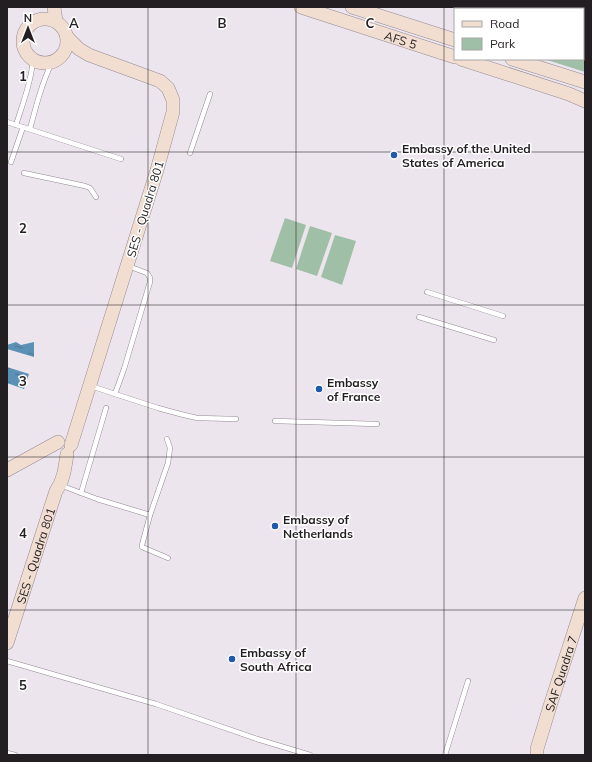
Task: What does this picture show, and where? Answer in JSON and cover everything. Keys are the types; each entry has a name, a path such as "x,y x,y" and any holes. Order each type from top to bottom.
{"street":[{"path":"54,7 56,21"},
{"name":"AFS 5","path":"301,7 454,57"},
{"name":"AFS 5","path":"352,7 454,40"},
{"path":"44,13 56,21 63,28 67,37 66,48 63,54 54,60 45,63 33,60 28,56 22,42 26,28 31,22 38,19 44,13"},
{"name":"SES - Quadra 801","path":"7,643 58,486 63,448 81,412 90,385 128,266 174,112 173,100 168,88 160,81 89,55 79,49 67,37"},
{"name":"SES - Quadra 801","path":"54,60 77,55 89,55"},
{"path":"464,60 569,94 585,101"},
{"path":"515,60 585,82"},
{"path":"7,470 23,462 63,448"},
{"name":"SAF Quadra 7","path":"536,753 585,598"}],"lane":[{"path":"16,125 32,70 33,60"},
{"path":"30,129 39,94 46,74 54,60"},
{"path":"190,154 210,94"},
{"path":"7,122 121,159"},
{"path":"11,162 23,127"},
{"path":"24,173 85,186 90,188 96,198"},
{"path":"115,394 150,282 150,278 147,273 128,266"},
{"path":"427,292 503,316"},
{"path":"419,317 494,340"},
{"path":"90,385 158,408 197,418 236,419"},
{"path":"81,493 106,408"},
{"path":"275,421 377,424"},
{"path":"167,439 170,448 168,463 150,514 142,547 168,558"},
{"path":"58,486 97,500 150,514"},
{"path":"7,661 156,704 310,755"},
{"path":"445,755 468,681"},
{"path":"7,752 15,755"}],"green space":[{"path":"585,7 585,72 547,60 584,60 584,8 481,8"},
{"path":"285,218 306,225 292,268 270,261"},
{"path":"310,226 332,233 317,276 296,269"},
{"path":"335,235 356,241 342,285 321,277"}],"water":[{"path":"16,342 21,345 34,342 34,357 7,349 7,345"},
{"path":"7,367 29,374 24,389 7,383"}],"place":[{"name":"Embassy of the United States of America","path":"394,155"},
{"name":"Embassy of France","path":"319,389"},
{"name":"Embassy of Netherlands","path":"275,526"},
{"name":"Embassy of South Africa","path":"232,659"}]}
